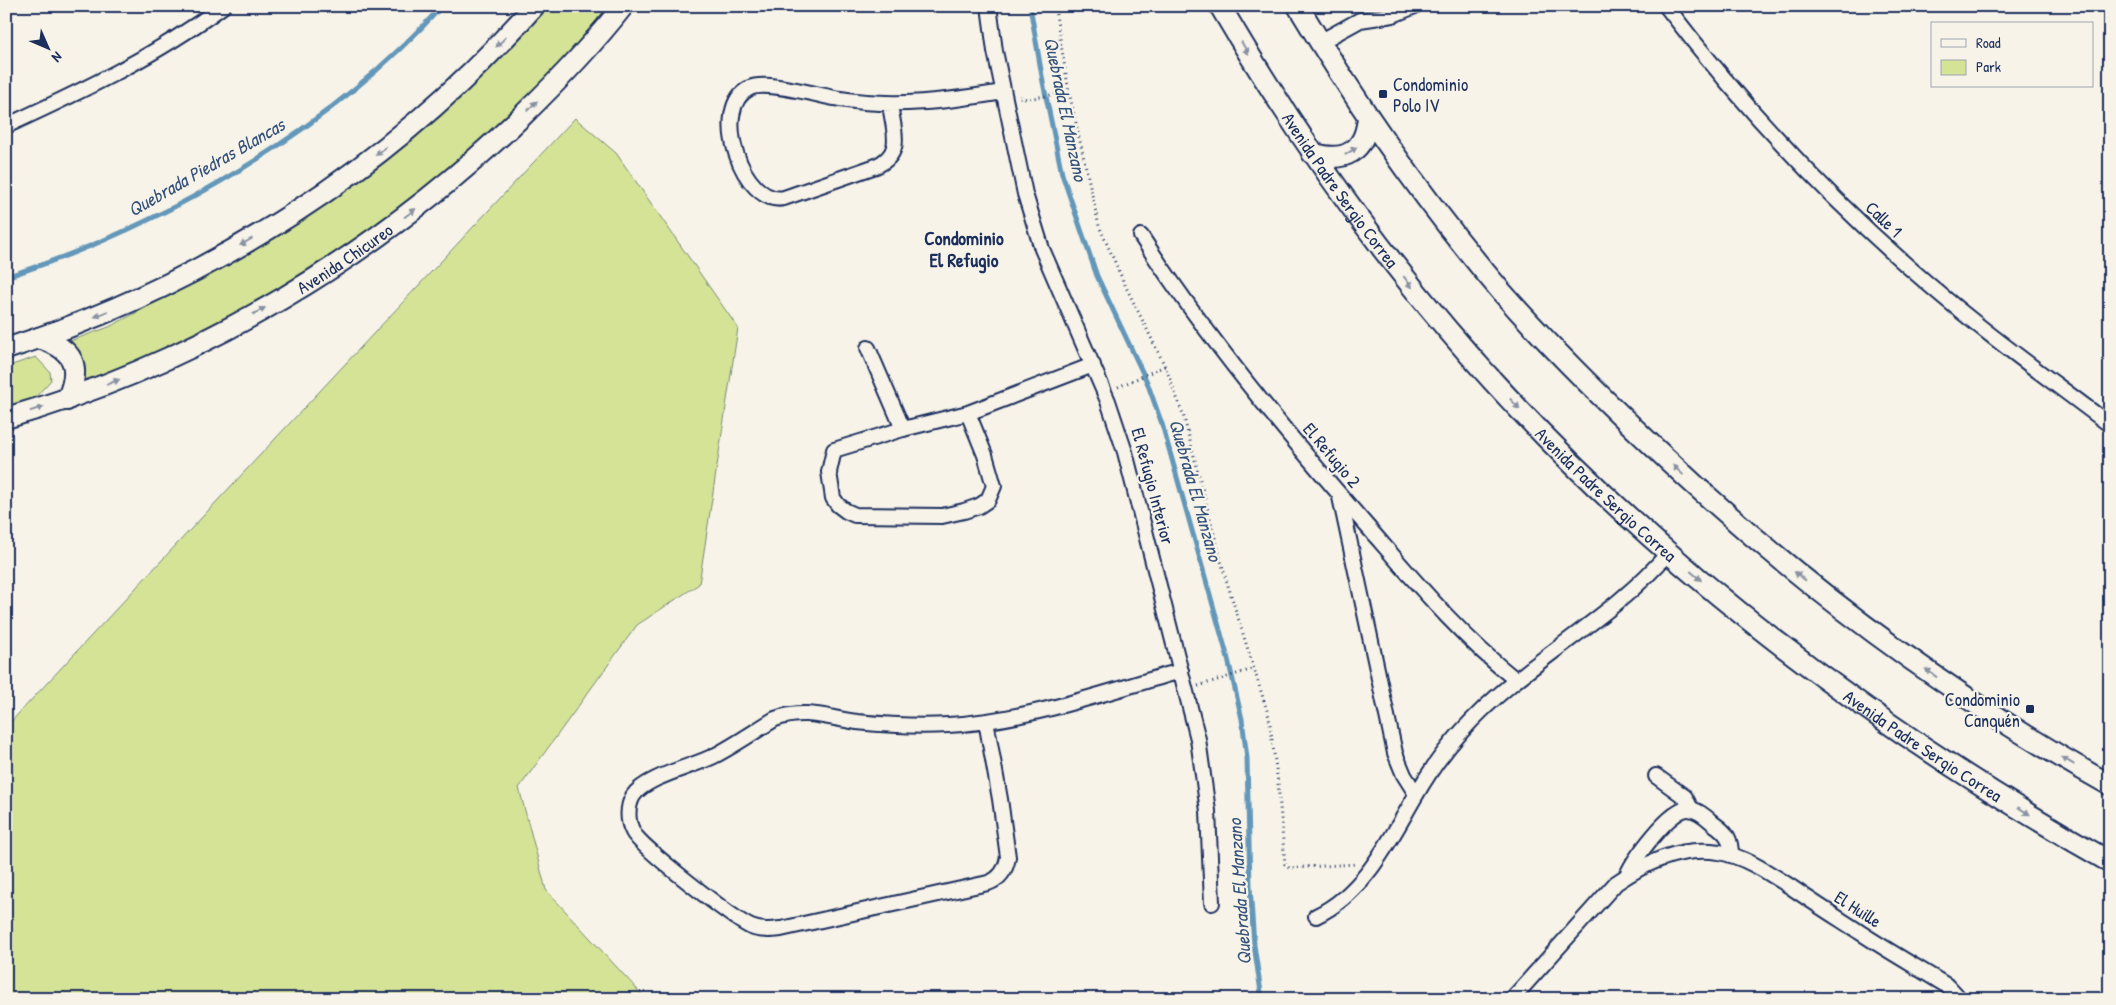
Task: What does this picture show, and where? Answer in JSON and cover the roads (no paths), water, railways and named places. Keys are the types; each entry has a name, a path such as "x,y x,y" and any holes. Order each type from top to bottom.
{"street":[{"path":"6,126 82,92 137,63 194,28 223,6"},
{"path":"6,349 102,314 147,294 226,253 297,211 341,181 420,119 486,58 534,6"},
{"name":"Avenida Chicureo","path":"6,418 67,400 118,379 222,331 307,284 375,239 426,201 492,144 580,58 623,6"},
{"name":"El Refugio Interior","path":"988,6 1003,92 1032,220 1042,249 1114,415 1126,452 1198,739 1211,842 1212,903"},
{"name":"Avenida Padre Sergio Correa","path":"1220,6 1278,102 1312,153 1377,242 1449,332 1534,424 1668,552 1765,633 1888,724 2007,800 2110,862"},
{"path":"1298,6 1368,116 1427,198 1506,296 1582,378 1688,480 1778,559 1876,634 1988,712 2110,785"},
{"path":"1360,20 1370,6"},
{"path":"1320,42 1360,20 1393,15 1415,6"},
{"name":"Calle 1","path":"1666,6 1745,103 1860,223 1952,304 2110,424"},
{"path":"890,104 895,142 893,153 888,160 876,166 784,198 773,199 762,194 743,167 734,148 732,128 736,104 744,91 755,86 771,86 857,102 890,104 946,101 1003,92"},
{"path":"1312,153 1336,157 1353,152 1361,143 1366,132 1368,116"},
{"name":"El Refugio 2","path":"1141,236 1198,319 1339,494 1459,630 1484,654 1516,680"},
{"path":"39,338 69,354 74,364 75,380 67,400"},
{"path":"868,348 903,429"},
{"path":"968,412 992,474 994,486 988,500 984,503 964,511 942,516 855,515 838,505 833,498 829,472 830,460 834,450 968,412 1093,365"},
{"path":"1339,494 1395,752 1404,774 1416,794"},
{"path":"1316,916 1332,908 1342,899 1374,863 1439,759 1463,730 1516,680 1641,583 1668,552"},
{"path":"986,721 1002,809 1008,857 1007,864 1001,875 988,883 781,929 759,930 738,919 648,849 636,837 629,819 630,803 634,795 646,783 714,756 767,724 786,715 808,713 857,722 910,725 948,725 986,721 1023,714 1180,672"},
{"path":"1656,776 1684,797 1691,809 1729,836 1731,855"},
{"name":"El Huille","path":"1626,875 1636,857 1674,815 1681,810 1691,809"},
{"name":"El Huille","path":"1512,999 1605,894 1626,875 1649,863 1677,854 1707,851 1731,855 1767,872 1949,987 1960,999"}],"waterway":[{"name":"Quebrada Piedras Blancas","path":"6,277 66,256 126,230 185,201 242,169 296,133 348,94 397,51 442,6"},
{"name":"Quebrada El Manzano","path":"1030,6 1062,174 1097,276 1147,382 1162,424 1227,655 1242,719 1247,758 1250,887 1254,945 1262,999"}],"place":[{"name":"Condominio Polo IV","path":"1383,94"},
{"name":"Condominio Canquén","path":"2030,709"}],"district":[{"name":"Condominio El Refugio","path":"964,249"}]}
